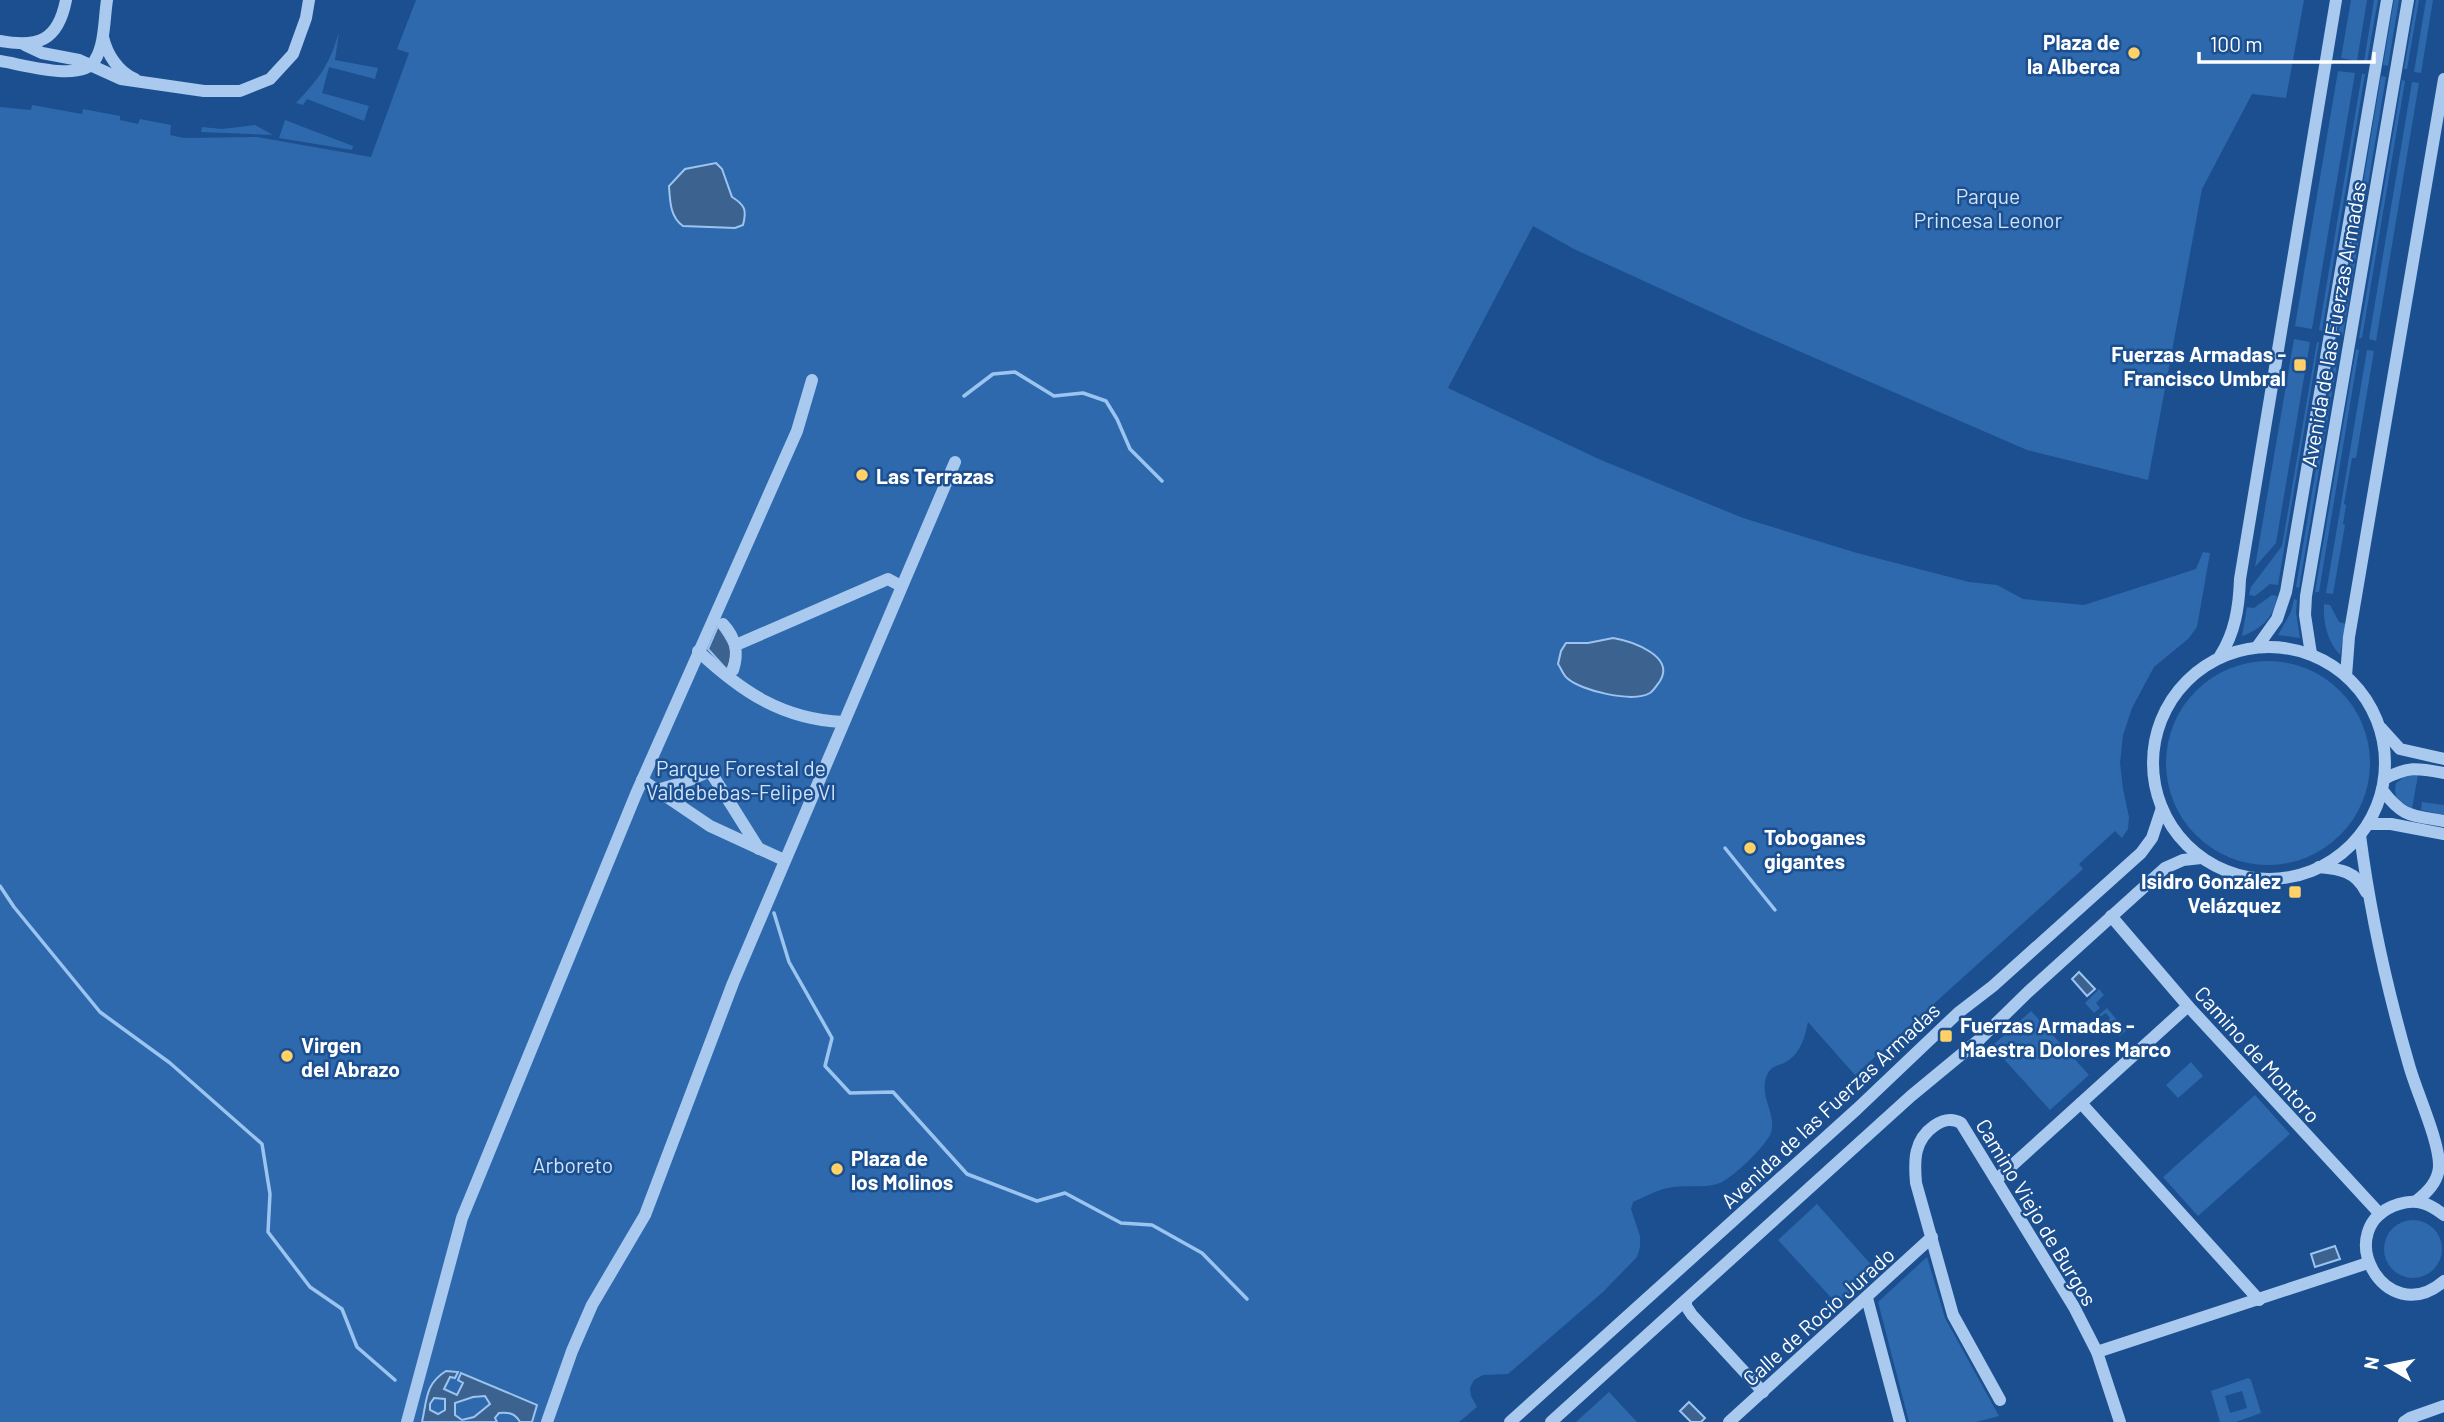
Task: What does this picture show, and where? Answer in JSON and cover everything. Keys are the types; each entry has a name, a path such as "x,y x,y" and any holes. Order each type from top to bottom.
{"street":[{"path":"20,44 40,41 58,26 66,0"},
{"path":"0,61 68,72 82,71 91,66 97,57 107,0"},
{"path":"0,41 79,60 117,78 225,93 240,91 270,79 282,68 298,45 309,0"},
{"path":"2220,656 2230,640 2239,600 2240,579 2336,0"},
{"name":"Avenida de las Fuerzas Armadas","path":"2257,647 2277,619 2286,592 2387,0"},
{"name":"Avenida de las Fuerzas Armadas","path":"2311,654 2305,615 2306,596 2408,0"},
{"path":"102,32 105,44 118,66 126,74 139,80"},
{"path":"2346,676 2349,636 2444,79"},
{"path":"407,1422 462,1218 642,780 797,431 812,380"},
{"path":"547,1422 572,1351 592,1305 645,1216 733,983 955,463"},
{"path":"736,645 888,579 901,586"},
{"path":"723,624 730,631 736,645 733,670"},
{"path":"2257,647 2311,654 2346,676 2368,701 2380,727 2385,752 2383,784 2364,829 2341,853 2319,867 2292,877 2267,879 2231,873 2201,858 2174,830 2156,793 2153,746 2159,723 2169,702 2183,683 2200,668 2239,649 2257,647"},
{"path":"698,651 747,693 763,702 808,718 843,722"},
{"path":"2380,727 2400,749 2444,759"},
{"path":"2383,784 2404,769 2417,768 2444,773"},
{"path":"657,790 710,771 760,849"},
{"path":"642,780 710,826 784,860"},
{"path":"2383,784 2393,804 2403,813 2444,821"},
{"name":"Avenida de las Fuerzas Armadas","path":"1510,1422 1867,1100 1958,1013 1993,986 2141,853 2152,838 2162,808"},
{"path":"2364,829 2391,824 2444,834"},
{"path":"2364,829 2368,899 2386,984 2409,1067 2437,1149 2444,1161"},
{"path":"1551,1422 1911,1096 1980,1039 2165,868 2183,860 2201,858"},
{"path":"2319,867 2349,872 2358,878 2368,899"},
{"name":"Camino de Montoro","path":"2111,916 2188,1006 2380,1214"},
{"path":"1996,1180 2188,1006"},
{"path":"2081,1103 2259,1300"},
{"name":"Camino Viejo de Burgos","path":"1932,1237 1916,1182 1914,1160 1917,1146 1925,1132 1940,1122 1953,1119 1961,1123 2074,1307 2096,1352 2120,1422"},
{"path":"2437,1149 2437,1177 2416,1201 2392,1206 2380,1214 2367,1237 2366,1250 2374,1275 2396,1292 2410,1295 2441,1289"},
{"path":"2416,1201 2434,1207 2444,1215"},
{"path":"1932,1237 1953,1315 2000,1400"},
{"name":"Calle de Rocío Jurado","path":"1729,1422 1932,1237"},
{"path":"2096,1352 2368,1263"},
{"path":"1867,1298 1900,1422"},
{"path":"1686,1300 1686,1306 1692,1315 1763,1392"},
{"path":"2404,1422 2444,1406"}],"green space":[{"name":"Parque Forestal de Valdebebas-Felipe VI","path":"416,0 2304,0 2286,98 2252,94 2202,189 2148,480 2027,450 1755,332 1574,249 1533,226 1448,388 1601,460 1743,518 1857,553 1969,582 1997,585 2023,599 2084,605 2196,569 2203,552 2210,553 2197,627 2188,639 2154,667 2132,708 2123,735 2120,763 2129,817 2128,829 2122,838 2115,831 2079,864 2083,869 1855,1075 1808,1022 1797,1052 1789,1060 1771,1069 1767,1075 1765,1090 1772,1126 1768,1139 1762,1146 1738,1170 1717,1184 1668,1188 1633,1202 1631,1209 1640,1236 1637,1257 1603,1292 1508,1374 1483,1375 1474,1380 1470,1388 1477,1407 1459,1422 0,1422 0,107 31,110 32,105 82,114 83,109 120,116 120,120 138,124 140,119 171,125 170,135 184,138 257,137 371,157 409,53 397,49"},
{"path":"2351,0 2367,0 2357,61 2341,58"},
{"path":"2374,0 2378,0 2367,62 2364,62"},
{"path":"2394,0 2399,0 2388,66 2383,65"},
{"path":"2416,0 2419,0 2407,69 2404,69"},
{"path":"2426,0 2433,0 2421,73 2414,72"},
{"path":"339,32 335,60 378,68 375,79 329,67 322,93 369,106 364,121 307,99 303,105 296,103 323,70"},
{"path":"2338,71 2355,73 2312,329 2295,326"},
{"path":"2362,74 2365,74 2322,331 2319,330"},
{"path":"2381,76 2386,77 2343,335 2338,334"},
{"path":"2402,80 2405,81 2362,338 2359,338"},
{"path":"2412,82 2419,83 2376,341 2369,339"},
{"path":"285,120 353,146 352,150 279,138"},
{"path":"255,125 273,135 201,132 202,127 222,129"},
{"path":"2294,339 2310,342 2276,543 2255,567"},
{"path":"2317,342 2278,585 2270,584 2255,596 2249,595 2251,587 2282,546"},
{"path":"2337,345 2340,346 2299,588 2296,587"},
{"path":"2356,349 2359,350 2319,592 2315,592"},
{"path":"2367,350 2374,351 2356,458 2352,458 2344,504 2345,525 2333,594 2326,593"},
{"path":"2272,595 2277,596 2270,616 2261,626 2242,636 2247,607 2254,608"},
{"path":"2294,599 2297,600 2300,638 2278,635 2291,612"},
{"path":"2324,604 2330,605 2339,622 2346,624 2340,655 2327,631"},
{"path":"2268,661 2307,668 2340,691 2363,724 2370,763 2363,802 2340,835 2307,858 2268,865 2229,858 2196,835 2173,802 2166,763 2173,724 2196,691 2229,668"},
{"path":"2408,774 2418,775 2412,809 2400,803 2395,792 2396,783"},
{"path":"2422,802 2444,805 2444,815 2421,810"},
{"path":"2099,989 2104,995 2096,1003 2100,1008 2094,1013 2085,1003"},
{"path":"2107,1008 2126,1031 2120,1036 2107,1022 2110,1018 2106,1013 2100,1017 2099,1015"},
{"path":"2031,1011 2089,1075 2050,1110 1992,1046"},
{"path":"2191,1062 2203,1076 2178,1098 2166,1085"},
{"path":"2255,1095 2290,1134 2198,1216 2163,1177"},
{"path":"1817,1204 1875,1269 1837,1304 1778,1240"},
{"path":"2413,1220 2429,1225 2437,1233 2442,1249 2437,1265 2429,1273 2413,1278 2397,1273 2389,1265 2384,1249 2389,1233 2397,1225"},
{"path":"1927,1257 1945,1318 1999,1416 1976,1422 1909,1422 1878,1302"},
{"path":"2248,1378 2251,1380 2261,1413 2236,1422 2220,1422 2211,1391","holes":["2242,1391 2247,1408 2230,1413 2225,1396"]},
{"path":"1609,1392 1637,1422 1576,1422"}],"shaded area":[{"path":"716,163 722,169 732,197 744,208 743,225 735,228 683,226 673,213 669,186 685,169"},
{"path":"718,626 730,647 731,657 727,670 708,649"},
{"path":"1613,638 1640,646 1657,657 1662,664 1660,681 1650,693 1632,697 1607,694 1583,687 1564,675 1558,664 1566,643 1588,643"},
{"path":"2079,972 2095,989 2087,996 2072,979"},
{"path":"2335,1246 2340,1259 2315,1267 2311,1254"},
{"path":"446,1371 458,1372 455,1378 450,1377 444,1389 457,1395 463,1383 458,1380 461,1373 537,1405 532,1422 520,1422 514,1415 499,1413 495,1418 497,1422 422,1422 430,1387","holes":["485,1396 490,1404 474,1417 462,1420 455,1415 455,1403","434,1398 445,1399 445,1410 438,1414 430,1410"]},
{"path":"1689,1402 1705,1418 1701,1422 1691,1422 1680,1411"}],"waterway":[{"path":"964,396 993,374 1015,372 1054,396 1083,393 1106,401 1130,449 1162,481"},
{"path":"1725,848 1775,910"},
{"path":"0,886 100,1012 170,1063 262,1144 270,1194 268,1232 310,1287 342,1309 357,1347 395,1380"},
{"path":"774,913 789,962 832,1038 825,1066 850,1093 893,1092 967,1174 1037,1201 1065,1193 1121,1223 1152,1225 1202,1253 1247,1299"}],"place":[{"name":"Plaza de la Alberca","path":"2134,53"},
{"name":"Fuerzas Armadas - Francisco Umbral","path":"2300,365"},
{"name":"Las Terrazas","path":"862,475"},
{"name":"Toboganes gigantes","path":"1750,848"},
{"name":"Isidro González Velázquez","path":"2295,892"},
{"name":"Fuerzas Armadas - Maestra Dolores Marco","path":"1946,1036"},
{"name":"Virgen del Abrazo","path":"287,1056"},
{"name":"Plaza de los Molinos","path":"837,1169"}],"park label":[{"name":"Parque Princesa Leonor","path":"1988,207"},
{"name":"Arboreto","path":"573,1164"}]}
